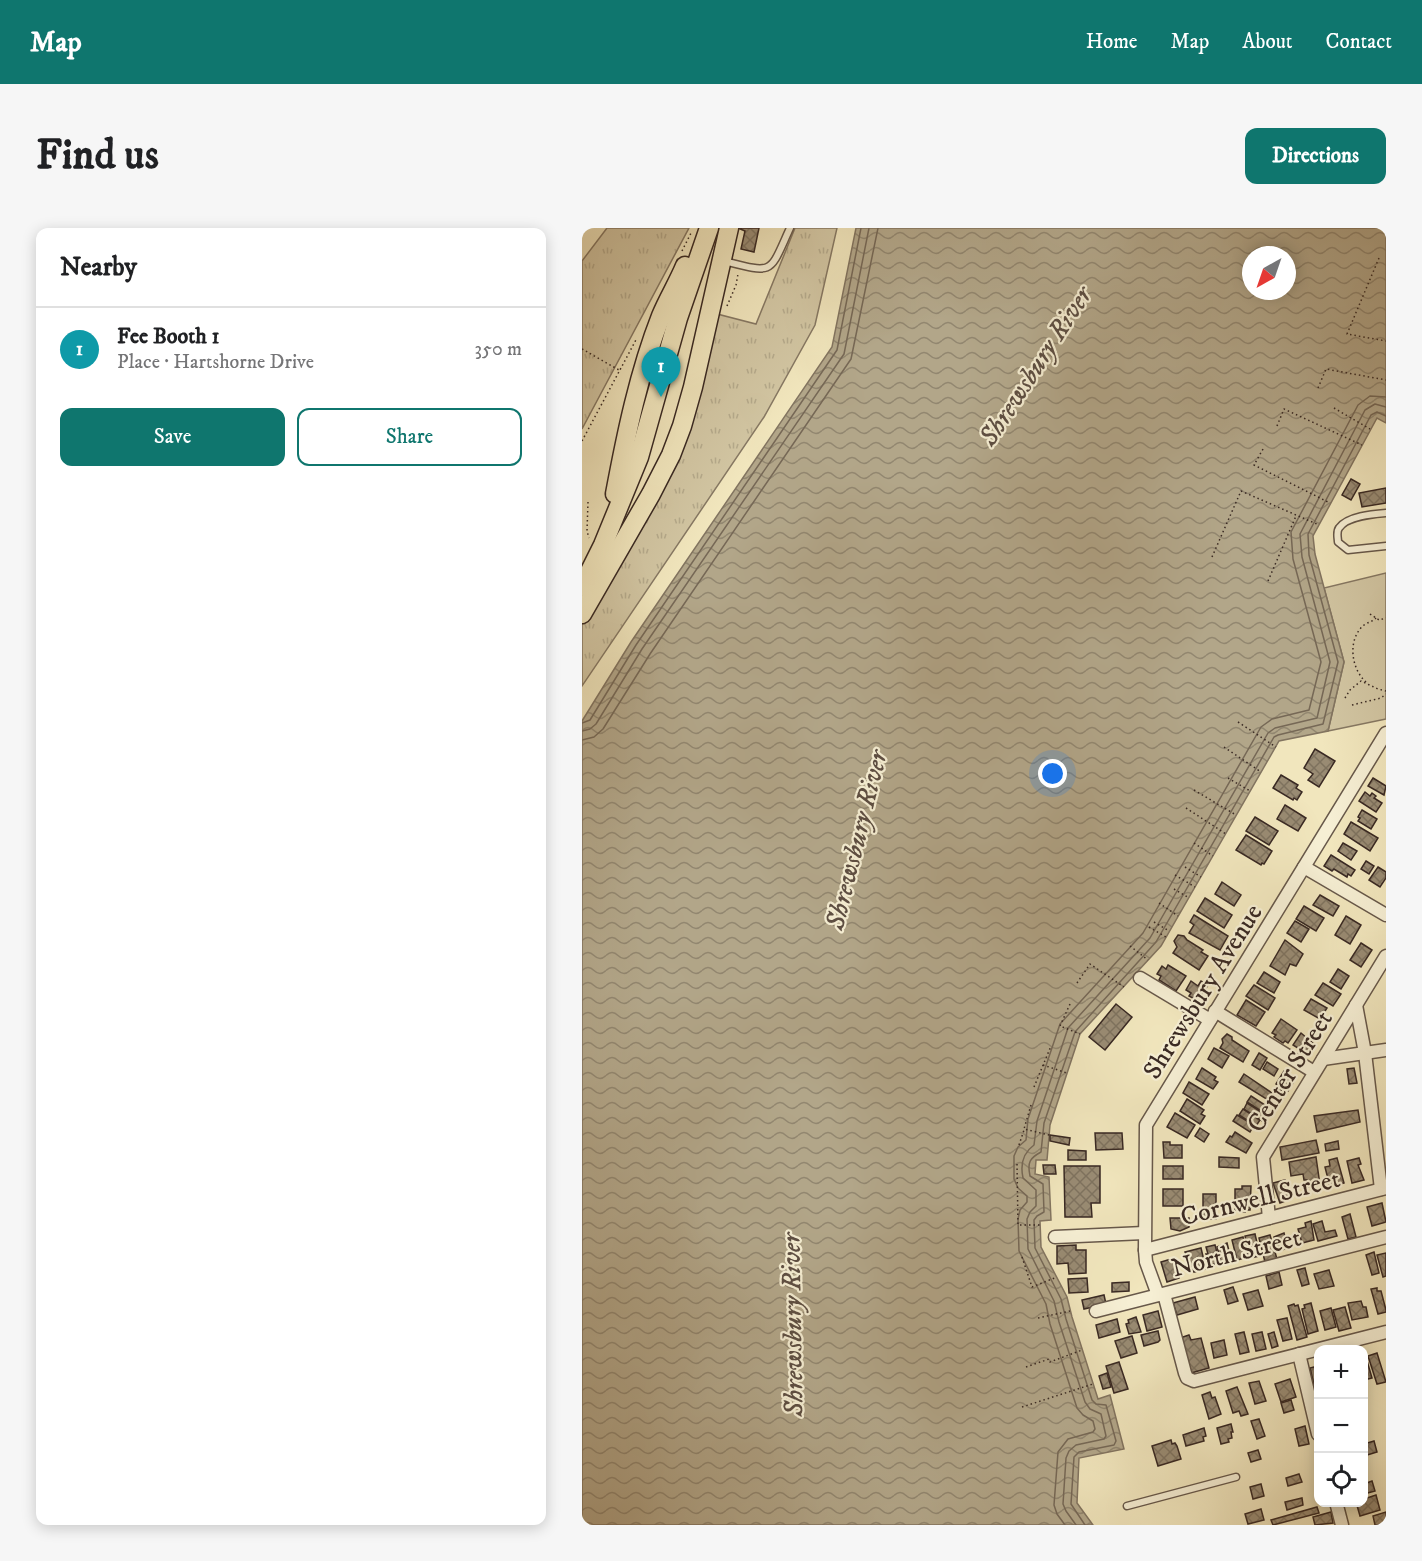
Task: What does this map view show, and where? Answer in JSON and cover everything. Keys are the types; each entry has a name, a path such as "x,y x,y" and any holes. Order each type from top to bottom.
{"main road":[{"path":"582,587 639,457 678,318 708,228"},
{"path":"610,527 638,390 660,319 692,252 708,228"},
{"path":"582,614 651,494 674,447 693,387 729,228"},
{"path":"610,527 639,474 653,439 671,382 699,259"},
{"path":"685,323 706,328"},
{"path":"671,382 693,387"},
{"path":"653,439 674,447"}],"street":[{"name":"Shrewsbury Avenue","path":"1299,1354 1191,1380 1185,1372 1161,1294 1146,1262 1144,1233 1146,1125 1386,733"},
{"path":"1304,867 1386,915"},
{"name":"Center Street","path":"1269,1218 1263,1156 1386,956"},
{"path":"1140,978 1314,1071"},
{"path":"1356,1005 1384,1188"},
{"path":"1323,1059 1386,1050"},
{"name":"Cornwell Street","path":"1145,1250 1384,1188"},
{"path":"1055,1237 1144,1233"},
{"name":"North Street","path":"1096,1311 1386,1237"},
{"path":"1314,1417 1299,1354 1386,1332"},
{"path":"1337,1507 1342,1525"}],"lane":[{"path":"721,261 758,269 767,268 774,262 790,228"},
{"path":"1386,513 1348,520 1337,533 1338,542 1348,550 1386,546"},
{"path":"1126,1506 1236,1477"}],"path":[{"path":"1379,258 1347,334 1386,341"},
{"path":"582,350 620,371"},
{"path":"1318,388 1326,369 1386,380"},
{"path":"1334,408 1370,429"},
{"path":"1277,426 1284,409 1362,446"},
{"path":"1263,449 1254,465 1330,503"},
{"path":"1212,557 1241,491 1319,525"},
{"path":"1268,581 1296,515"},
{"path":"1370,614 1379,620 1386,618"},
{"path":"1352,705 1381,698 1386,693 1366,682 1359,675 1353,658 1355,638 1365,624 1376,618"},
{"path":"1345,698 1356,684 1361,681 1366,682"},
{"path":"1238,722 1276,747"},
{"path":"1224,747 1261,772"},
{"path":"1228,778 1250,791"},
{"path":"1194,790 1236,815"},
{"path":"1186,808 1226,834"},
{"path":"1194,843 1213,856"},
{"path":"1185,867 1201,877"},
{"path":"1175,875 1195,887"},
{"path":"1174,889 1189,898"},
{"path":"1159,903 1179,916"},
{"path":"1154,922 1169,932"},
{"path":"1149,927 1166,937"},
{"path":"1130,946 1148,960"},
{"path":"1077,983 1090,964 1124,987"},
{"path":"1070,1004 1060,1026 1080,1034"},
{"path":"1034,1087 1051,1046"},
{"path":"1043,1065 1067,1073"},
{"path":"1019,1145 1031,1105"},
{"path":"1024,1129 1049,1136"},
{"path":"1017,1164 1018,1225 1040,1224"},
{"path":"1022,1257 1032,1287 1057,1277"},
{"path":"1038,1318 1070,1311"},
{"path":"1047,1354 1050,1362 1082,1350"},
{"path":"1026,1367 1049,1359"},
{"path":"1022,1407 1093,1384"}],"green space":[{"path":"607,228 689,228 582,429 582,261"},
{"path":"795,228 837,228 815,325 764,417 582,686 582,624 670,468 717,314 756,324"},
{"path":"1386,573 1386,719 1328,731 1344,662 1324,588"}],"water":[{"name":"Shrewsbury River","path":"856,228 1386,228 1386,423 1377,418 1313,536 1315,554 1344,662 1328,731 1279,741 1161,946 1080,1034 1050,1125 1047,1160 1036,1160 1035,1174 1049,1177 1051,1220 1040,1221 1041,1247 1067,1297 1098,1399 1110,1395 1124,1449 1079,1458 1077,1503 1093,1525 582,1525 582,721 631,642 832,347"}],"building":[{"path":"738,228 759,228 754,252 741,249 745,231"},
{"path":"1351,479 1360,484 1351,500 1342,495"},
{"path":"1386,488 1386,503 1362,507 1359,493"},
{"path":"1315,749 1335,761 1319,787 1308,780 1313,774 1304,768"},
{"path":"1281,775 1298,785 1296,788 1302,792 1297,800 1273,788"},
{"path":"1373,778 1386,786 1384,795 1368,786"},
{"path":"1365,792 1370,796 1372,793 1376,796 1374,798 1382,803 1376,812 1359,801"},
{"path":"1285,805 1306,818 1298,831 1277,819"},
{"path":"1362,810 1377,819 1371,829 1358,821"},
{"path":"1255,817 1278,831 1269,845 1246,831"},
{"path":"1351,822 1378,838 1370,851 1344,834"},
{"path":"1246,835 1272,851 1264,864 1261,865 1236,850"},
{"path":"1343,843 1357,851 1351,860 1338,851"},
{"path":"1331,855 1355,870 1351,876 1348,874 1347,877 1324,866"},
{"path":"1366,861 1374,866 1369,874 1361,869"},
{"path":"1378,867 1386,872 1386,878 1380,887 1369,880"},
{"path":"1222,882 1241,895 1234,906 1215,894"},
{"path":"1320,895 1339,906 1333,916 1313,905"},
{"path":"1205,898 1232,915 1224,928 1197,911"},
{"path":"1304,906 1324,918 1316,931 1296,919"},
{"path":"1194,915 1228,936 1220,950 1189,933 1194,925 1190,922"},
{"path":"1346,916 1361,925 1350,944 1335,935"},
{"path":"1295,921 1309,929 1301,942 1287,933"},
{"path":"1178,935 1184,936 1208,956 1199,970 1173,953 1177,947 1174,941"},
{"path":"1285,940 1303,954 1296,966 1290,964 1285,975 1270,966"},
{"path":"1361,943 1372,950 1361,967 1350,960"},
{"path":"1168,965 1186,976 1176,991 1159,980 1161,976 1157,974 1162,966 1166,969"},
{"path":"1338,969 1349,976 1341,989 1330,982"},
{"path":"1264,972 1280,982 1274,993 1257,983"},
{"path":"1191,981 1198,986 1201,981 1208,985 1198,1001 1189,996 1191,993 1186,990"},
{"path":"1323,983 1341,994 1333,1006 1315,995"},
{"path":"1254,985 1275,998 1268,1010 1246,996"},
{"path":"1311,999 1327,1008 1320,1019 1304,1010"},
{"path":"1246,1000 1265,1012 1256,1026 1237,1015"},
{"path":"1116,1004 1132,1017 1105,1050 1089,1037"},
{"path":"1281,1019 1297,1030 1288,1043 1285,1041 1283,1043 1272,1033"},
{"path":"1301,1033 1315,1045 1309,1055 1293,1045"},
{"path":"1227,1034 1249,1051 1243,1062 1220,1048 1223,1043 1222,1039"},
{"path":"1214,1048 1229,1056 1222,1068 1208,1059"},
{"path":"1259,1053 1267,1058 1260,1070 1252,1065"},
{"path":"1267,1062 1278,1069 1274,1076 1263,1069"},
{"path":"1202,1068 1216,1077 1214,1080 1218,1082 1213,1089 1196,1079"},
{"path":"1354,1068 1357,1083 1349,1084 1347,1069"},
{"path":"1284,1071 1296,1078 1288,1091 1276,1084"},
{"path":"1244,1074 1272,1093 1276,1087 1286,1094 1278,1106 1239,1082"},
{"path":"1189,1082 1209,1094 1202,1105 1183,1093"},
{"path":"1251,1096 1268,1107 1264,1113 1247,1102"},
{"path":"1187,1099 1204,1110 1201,1114 1205,1116 1200,1124 1180,1111"},
{"path":"1247,1103 1266,1115 1262,1121 1244,1109"},
{"path":"1243,1109 1260,1120 1256,1126 1239,1115"},
{"path":"1358,1110 1360,1122 1317,1132 1314,1116"},
{"path":"1175,1113 1195,1125 1187,1138 1167,1127"},
{"path":"1237,1115 1254,1125 1250,1132 1233,1121"},
{"path":"1200,1128 1209,1134 1204,1142 1195,1136"},
{"path":"1235,1132 1252,1143 1246,1153 1226,1142"},
{"path":"1095,1133 1122,1133 1123,1149 1096,1150"},
{"path":"1050,1135 1070,1138 1069,1145 1050,1141"},
{"path":"1316,1140 1319,1153 1282,1160 1280,1147"},
{"path":"1338,1141 1339,1149 1326,1151 1325,1144"},
{"path":"1163,1142 1170,1142 1170,1145 1182,1145 1182,1158 1164,1158"},
{"path":"1068,1150 1086,1151 1086,1160 1068,1160"},
{"path":"1219,1157 1239,1158 1239,1168 1219,1167"},
{"path":"1316,1157 1320,1185 1308,1187 1303,1174 1291,1176 1289,1162"},
{"path":"1337,1158 1344,1183 1330,1187 1325,1167 1330,1166 1329,1160"},
{"path":"1359,1158 1361,1164 1358,1165 1364,1180 1352,1183 1347,1161"},
{"path":"1043,1165 1055,1165 1056,1174 1044,1174"},
{"path":"1064,1166 1100,1166 1100,1203 1091,1203 1092,1217 1065,1217"},
{"path":"1163,1166 1183,1166 1183,1179 1163,1179"},
{"path":"1285,1180 1290,1197 1280,1203 1273,1183"},
{"path":"1242,1186 1251,1186 1250,1210 1245,1210 1245,1212 1235,1210 1235,1189 1242,1189"},
{"path":"1163,1189 1183,1189 1183,1206 1163,1206"},
{"path":"1203,1194 1216,1194 1216,1219 1203,1219"},
{"path":"1382,1203 1386,1222 1372,1226 1367,1207"},
{"path":"1350,1214 1356,1237 1348,1239 1342,1217"},
{"path":"1170,1218 1189,1218 1189,1227 1180,1231 1171,1229"},
{"path":"1311,1221 1314,1240 1302,1243 1298,1229 1306,1227 1305,1223"},
{"path":"1322,1221 1325,1232 1335,1230 1337,1236 1318,1241 1313,1224"},
{"path":"1284,1233 1288,1248 1278,1251 1274,1237"},
{"path":"1255,1234 1260,1256 1250,1258 1245,1236"},
{"path":"1270,1235 1277,1259 1265,1262 1259,1238"},
{"path":"1243,1237 1248,1257 1237,1260 1232,1240"},
{"path":"1227,1243 1231,1259 1221,1262 1217,1247"},
{"path":"1076,1245 1076,1250 1086,1250 1086,1273 1069,1274 1068,1263 1057,1264 1057,1246"},
{"path":"1215,1245 1220,1263 1211,1265 1206,1254 1208,1254 1206,1247"},
{"path":"1201,1248 1206,1269 1194,1272 1185,1252"},
{"path":"1374,1252 1379,1273 1372,1275 1366,1255"},
{"path":"1386,1253 1386,1276 1383,1277 1377,1255"},
{"path":"1171,1259 1171,1261 1174,1260 1179,1278 1167,1282 1161,1262"},
{"path":"1305,1268 1309,1284 1302,1286 1297,1270"},
{"path":"1329,1270 1334,1286 1319,1289 1314,1274"},
{"path":"1279,1272 1282,1285 1269,1289 1266,1276"},
{"path":"1087,1278 1088,1292 1069,1293 1068,1279"},
{"path":"1129,1282 1129,1291 1112,1292 1112,1283"},
{"path":"1233,1287 1238,1301 1228,1304 1224,1290"},
{"path":"1377,1288 1377,1291 1381,1291 1386,1310 1378,1314 1371,1289"},
{"path":"1258,1290 1263,1306 1248,1310 1243,1294"},
{"path":"1104,1295 1106,1304 1084,1309 1082,1300"},
{"path":"1195,1297 1198,1309 1177,1315 1173,1303"},
{"path":"1361,1301 1363,1307 1366,1307 1368,1317 1352,1320 1348,1303"},
{"path":"1311,1303 1318,1331 1308,1334 1302,1309 1305,1308 1304,1305"},
{"path":"1298,1305 1307,1337 1297,1340 1288,1306"},
{"path":"1345,1307 1351,1328 1339,1331 1333,1310"},
{"path":"1331,1308 1336,1327 1325,1330 1320,1311"},
{"path":"1158,1311 1162,1327 1147,1331 1143,1315"},
{"path":"1136,1317 1141,1332 1129,1334 1126,1324 1129,1323 1128,1320"},
{"path":"1287,1318 1292,1339 1283,1341 1277,1320"},
{"path":"1117,1319 1120,1332 1099,1338 1096,1325"},
{"path":"1158,1331 1160,1340 1144,1346 1141,1335"},
{"path":"1244,1332 1249,1352 1240,1354 1235,1334"},
{"path":"1262,1332 1266,1349 1256,1351 1252,1334"},
{"path":"1274,1332 1278,1346 1272,1348 1268,1334"},
{"path":"1189,1335 1191,1340 1201,1338 1209,1368 1191,1373 1180,1338"},
{"path":"1132,1336 1137,1353 1121,1358 1115,1341"},
{"path":"1224,1340 1227,1355 1214,1358 1211,1343"},
{"path":"1377,1353 1386,1382 1377,1384 1368,1356"},
{"path":"1119,1362 1128,1389 1114,1393 1106,1366"},
{"path":"1368,1364 1372,1378 1368,1379"},
{"path":"1314,1367 1314,1385 1310,1368"},
{"path":"1107,1373 1111,1387 1103,1389 1099,1376"},
{"path":"1290,1379 1296,1397 1281,1402 1275,1384"},
{"path":"1259,1381 1266,1401 1255,1404 1249,1383"},
{"path":"1237,1387 1248,1414 1241,1416 1239,1411 1233,1413 1226,1391"},
{"path":"1210,1392 1212,1398 1215,1397 1221,1414 1209,1419 1202,1395"},
{"path":"1291,1400 1294,1410 1284,1413 1281,1403"},
{"path":"1259,1419 1265,1436 1257,1439 1251,1421"},
{"path":"1231,1424 1232,1438 1228,1439 1229,1442 1221,1444 1217,1428"},
{"path":"1305,1426 1309,1444 1299,1446 1295,1429"},
{"path":"1204,1428 1206,1436 1203,1437 1204,1441 1186,1446 1183,1435"},
{"path":"1171,1440 1172,1444 1175,1443 1177,1446 1181,1459 1158,1466 1152,1446"},
{"path":"1374,1441 1377,1452 1368,1455 1368,1443"},
{"path":"1258,1450 1261,1459 1251,1462 1248,1453"},
{"path":"1299,1474 1302,1482 1288,1486 1286,1478"},
{"path":"1372,1481 1375,1491 1368,1493 1368,1482"},
{"path":"1261,1484 1264,1496 1253,1499 1250,1487"},
{"path":"1376,1495 1380,1510 1360,1516 1357,1507 1368,1507 1368,1498"},
{"path":"1302,1498 1303,1505 1287,1510 1285,1502"},
{"path":"1317,1507 1319,1513 1273,1525 1271,1520"},
{"path":"1261,1509 1264,1520 1248,1524 1245,1514"},
{"path":"1331,1512 1333,1523 1315,1525 1313,1517"},
{"path":"1386,1512 1386,1524 1375,1525 1373,1516"}],"place":[{"name":"Fee Booth 1","path":"661,397"}]}
